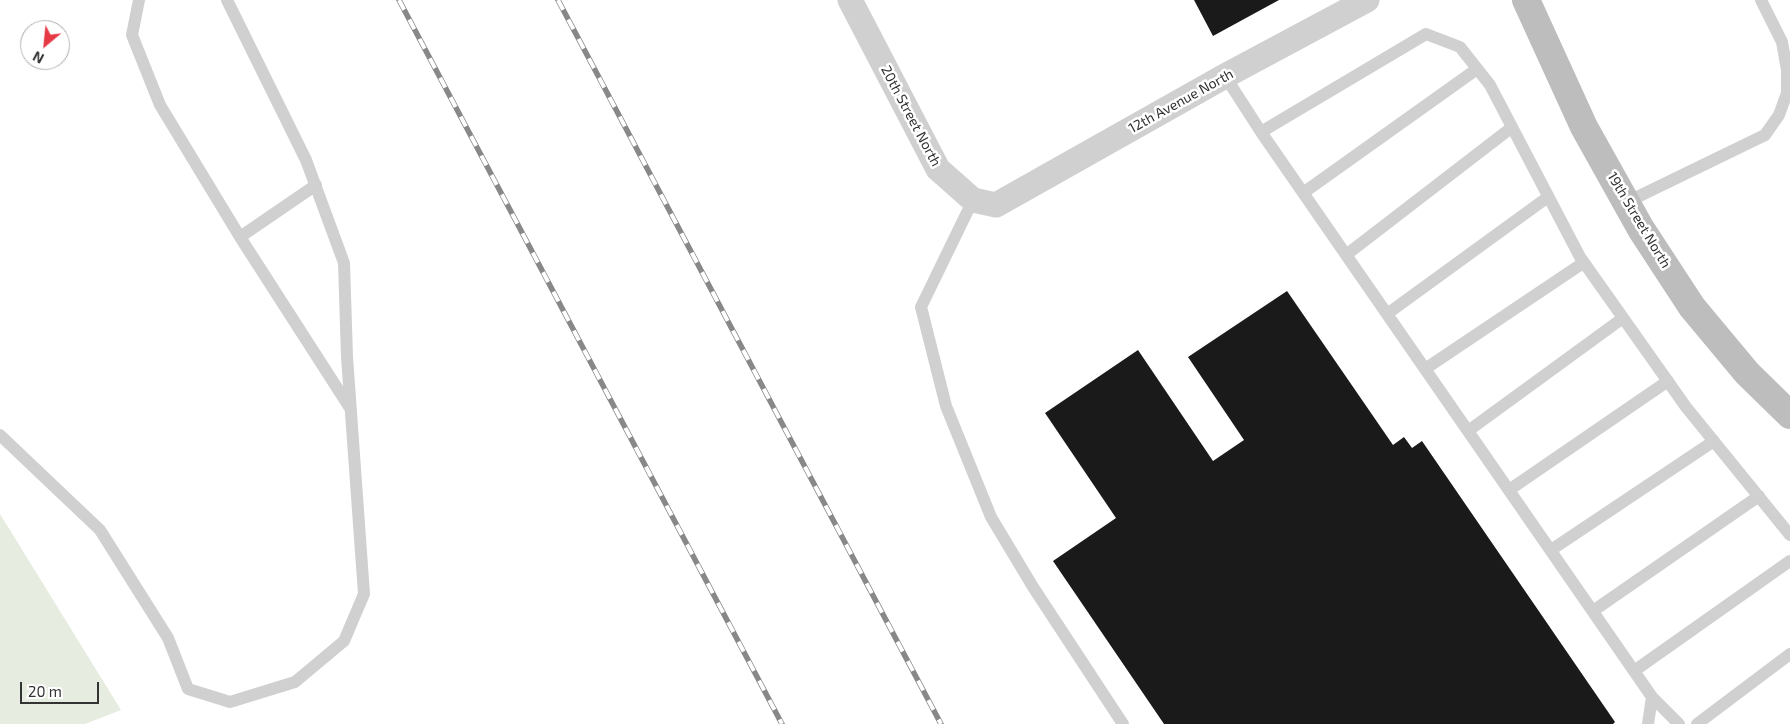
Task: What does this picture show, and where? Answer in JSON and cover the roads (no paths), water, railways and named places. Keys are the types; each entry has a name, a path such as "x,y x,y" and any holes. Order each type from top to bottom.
{"main road":[{"name":"19th Street North","path":"1526,0 1584,127 1641,228 1692,307 1747,373 1790,415"}],"street":[{"name":"20th Street North","path":"850,0 938,169 985,203"},
{"name":"12th Avenue North","path":"985,203 1367,0"}],"lane":[{"path":"139,0 132,35 160,106 240,237 351,410"},
{"path":"0,434 100,530 168,638 188,689 230,702 295,682 344,641 364,594 347,357 344,263 306,160 227,0"},
{"path":"1627,202 1765,134 1779,116 1787,93 1787,70 1782,42 1761,0"},
{"path":"1261,132 1426,34 1460,47 1490,85 1583,263 1668,381 1790,535"},
{"path":"1303,193 1477,69"},
{"path":"1225,76 1261,132 1652,697 1679,724"},
{"path":"1346,255 1512,128"},
{"path":"240,237 316,185"},
{"path":"1387,314 1548,197"},
{"path":"985,203 921,307 946,406 992,517 1033,587 1122,724"},
{"path":"1425,369 1583,263"},
{"path":"1468,431 1623,318"},
{"path":"1509,490 1668,381"},
{"path":"1551,550 1714,441"},
{"path":"1592,611 1758,496"},
{"path":"1634,671 1790,561"},
{"path":"1697,724 1790,654"},
{"path":"1648,724 1652,697"}],"railway":[{"path":"399,0 782,724"},
{"path":"558,0 941,724"}]}
